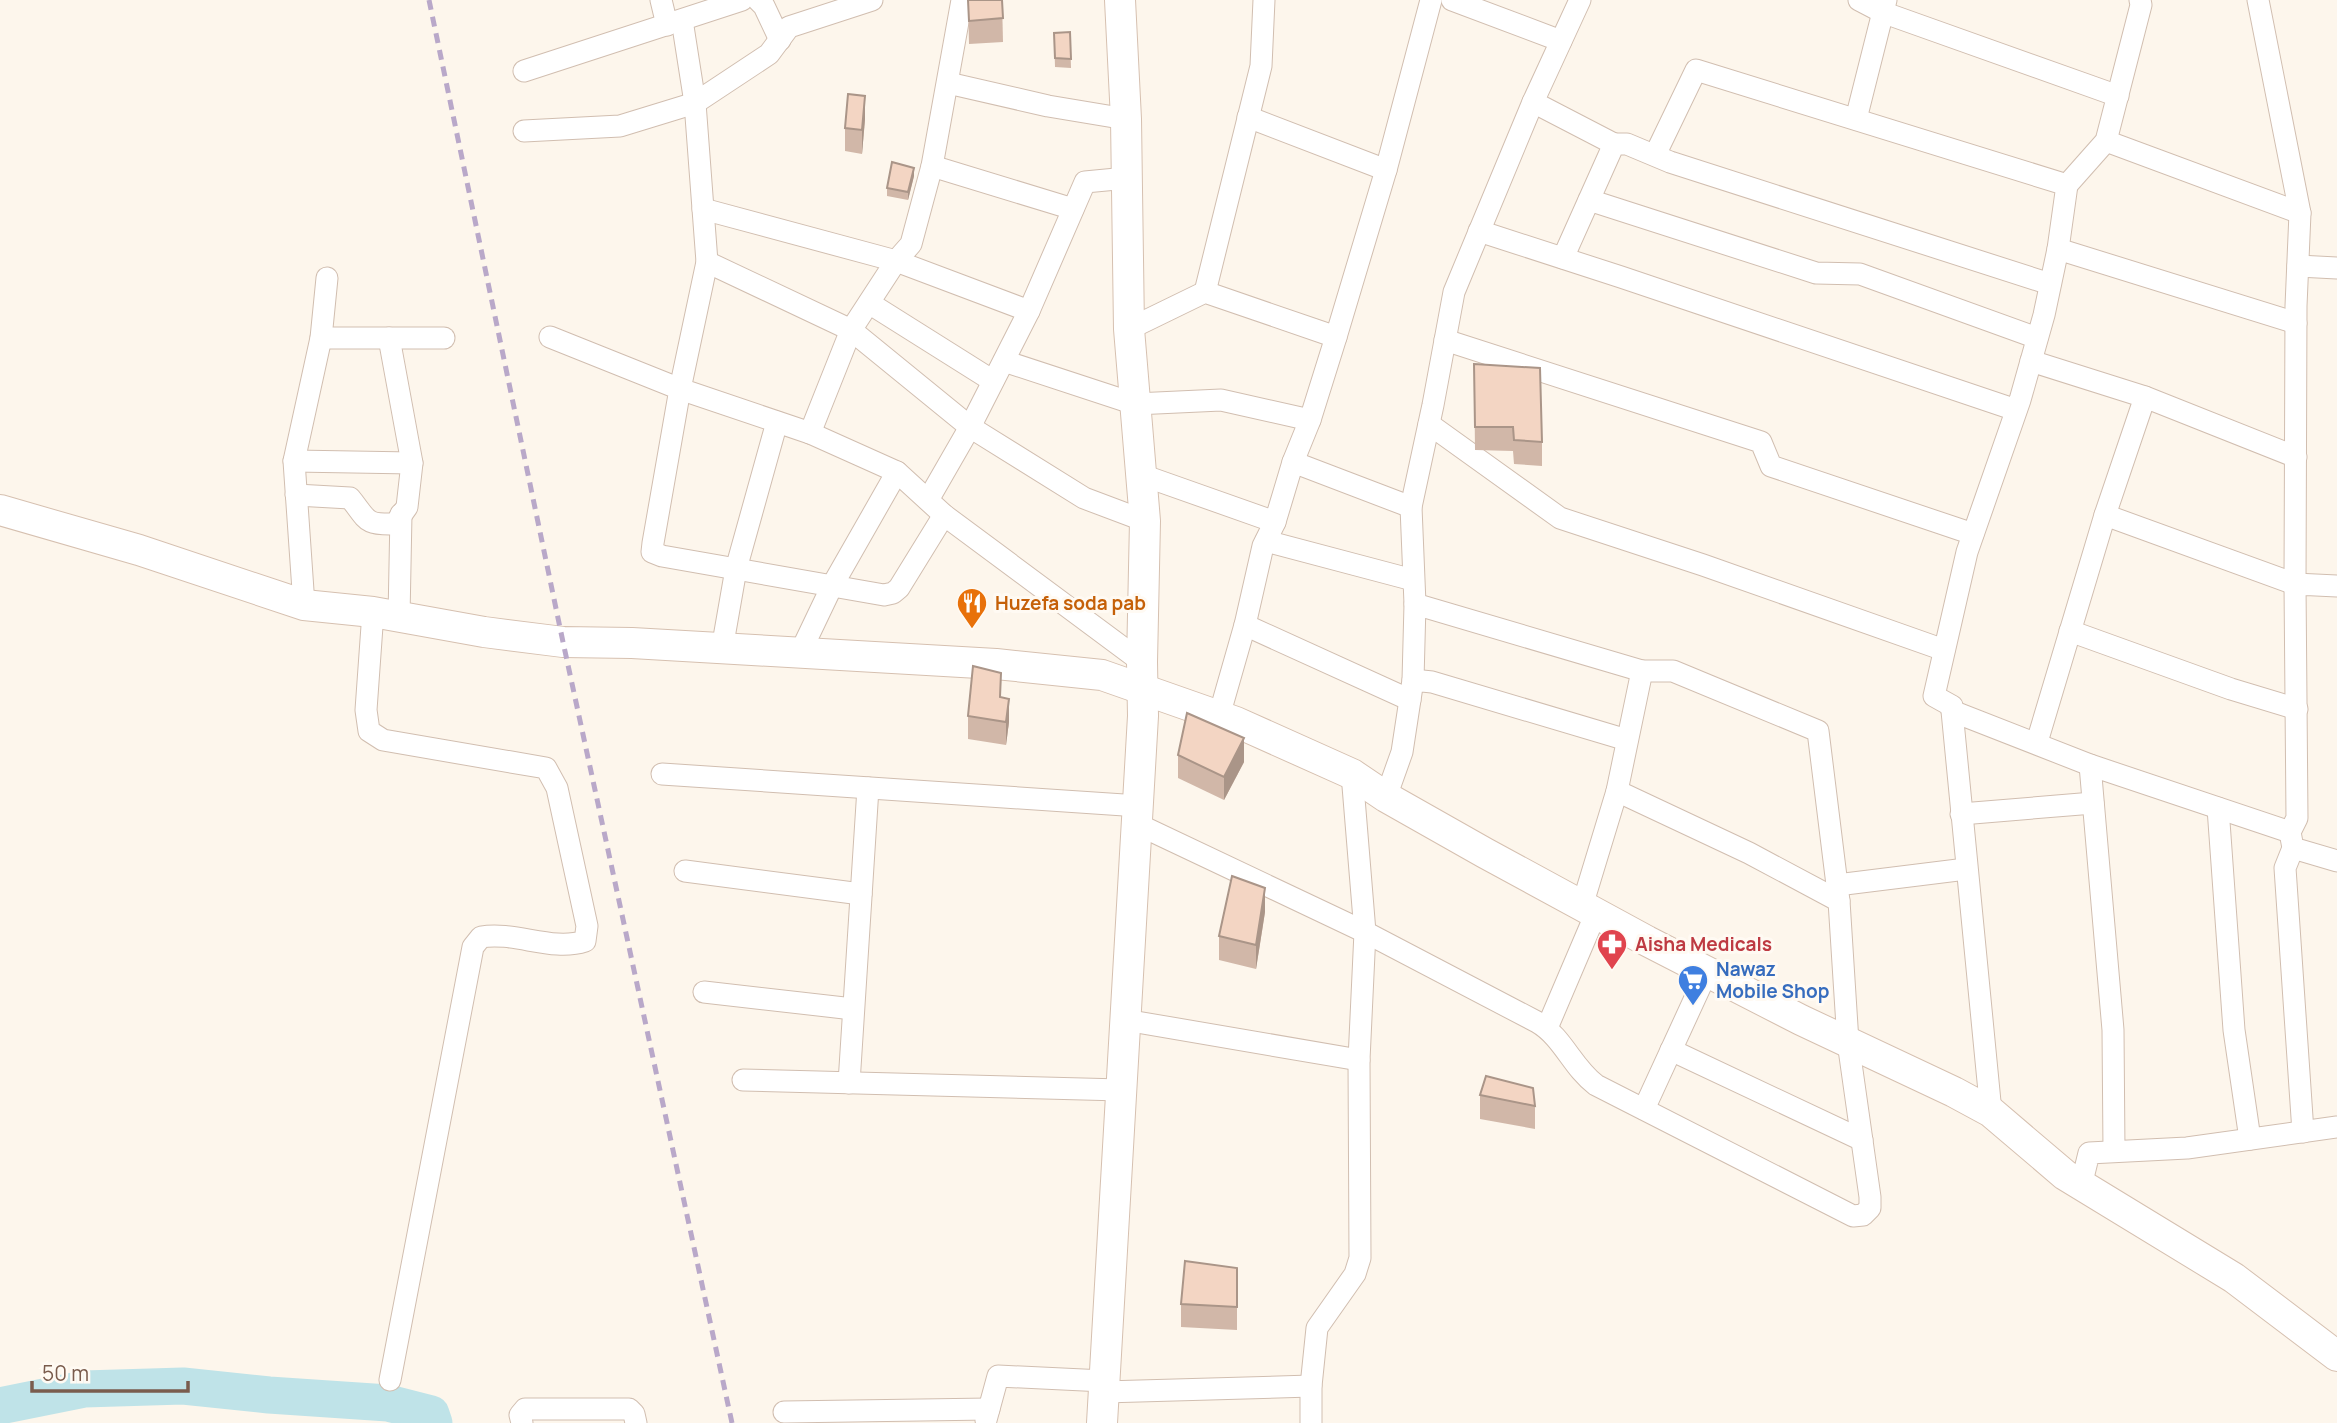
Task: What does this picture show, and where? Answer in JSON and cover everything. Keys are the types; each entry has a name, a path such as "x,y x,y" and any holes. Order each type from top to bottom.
{"main road":[{"path":"1102,1423 1138,815 1145,521 1129,329 1126,119 1120,0"},
{"path":"0,510 139,550 304,605 386,615 484,632 562,642 632,643 996,664 1088,674 1142,676 1219,716 1352,774 1386,797 1589,910 1707,972 1991,1112 2065,1175 2234,1278 2337,1356"}],"street":[{"path":"661,0 674,22 695,103 707,262 680,389 652,552 662,556 884,595 893,593 899,588 970,427 1029,311 1085,182 1127,178"},
{"path":"524,71 743,0"},
{"path":"758,0 764,6 780,40"},
{"path":"524,131 620,126 695,103 769,54 789,27 872,0"},
{"path":"810,433 851,330 896,261 911,244 932,166 962,0"},
{"path":"1205,292 1261,66 1264,0"},
{"path":"1219,716 1270,531 1310,420 1386,170 1431,0"},
{"path":"1452,0 1561,41"},
{"path":"1386,797 1402,751 1412,690 1415,604 1411,507 1454,292 1533,102 1580,0"},
{"path":"1859,0 1884,6 2118,96"},
{"path":"1991,1112 1952,706 1934,696 1967,552 2038,338 2058,249 2067,185 2106,141 2141,5 2140,0"},
{"path":"2258,0 2300,213 2296,323 2297,818 2285,868 2303,1132"},
{"path":"1856,119 1884,6"},
{"path":"1655,155 1696,70 2067,185"},
{"path":"948,83 1048,106 1126,119"},
{"path":"1533,102 1614,144 1627,144 2050,284"},
{"path":"1248,117 1386,170"},
{"path":"2106,141 2300,213"},
{"path":"1563,258 1614,144"},
{"path":"932,166 1073,209"},
{"path":"1589,200 1816,273 1860,274 2038,338"},
{"path":"703,209 896,261 1029,311"},
{"path":"1479,232 2016,410"},
{"path":"2058,249 2296,323"},
{"path":"707,262 851,330 970,427 1084,498 1145,521"},
{"path":"2298,266 2337,268"},
{"path":"304,605 294,460 321,338 327,278"},
{"path":"1129,329 1205,292 1336,337"},
{"path":"869,303 993,381"},
{"path":"550,337 680,389 810,433 897,471 936,507 1142,676"},
{"path":"321,338 444,338"},
{"path":"296,495 350,498 370,523 395,524 408,503 412,463 389,338"},
{"path":"1445,340 1761,442 1771,466 1973,534"},
{"path":"1004,361 1135,404 1221,400 1310,420"},
{"path":"2031,361 2145,397 2296,457"},
{"path":"2037,742 2105,514 2145,397"},
{"path":"722,649 736,569 777,422"},
{"path":"1429,424 1560,518 1637,542 1944,650"},
{"path":"294,460 412,463"},
{"path":"1293,462 1411,507"},
{"path":"800,653 832,586 897,471"},
{"path":"1142,475 1270,531 1413,580"},
{"path":"390,1380 472,947 481,937 496,934 573,945 585,941 587,926 557,788 546,768 383,740 369,730 366,710 386,615 401,514"},
{"path":"2105,514 2295,584 2337,586"},
{"path":"663,774 868,788 1138,815 1547,1028 1587,1079 1596,1085 1853,1216 1863,1215 1870,1208 1848,1042 1838,893 1818,730 1673,671 1642,671 1415,604"},
{"path":"1245,625 1412,690 1432,682 1627,740"},
{"path":"2070,631 2231,689 2297,709"},
{"path":"1547,1028 1589,910 1642,671"},
{"path":"1952,710 2090,765 2218,808 2337,861"},
{"path":"2090,765 2113,1030 2113,1151"},
{"path":"1311,1423 1311,1386 1317,1328 1359,1267 1359,1060 1364,932 1352,774"},
{"path":"849,1083 868,788"},
{"path":"1617,791 1838,893 1966,869"},
{"path":"1961,814 2093,803"},
{"path":"2218,808 2235,1030 2250,1139"},
{"path":"685,871 861,894"},
{"path":"1644,1109 1707,972"},
{"path":"704,992 853,1009"},
{"path":"1125,1020 1359,1060"},
{"path":"1671,1050 1862,1140"},
{"path":"743,1080 1121,1090"},
{"path":"2081,1186 2089,1153 2187,1148 2337,1127"},
{"path":"785,1412 832,1417 987,1416 998,1376 1104,1387 1311,1386"},
{"path":"522,1423 520,1415 525,1409 548,1416 593,1417 629,1409 636,1423"}],"building":[{"path":"968,0 1002,0 1003,18 969,21"},
{"path":"1070,32 1071,59 1055,58 1054,33"},
{"path":"848,94 865,96 862,130 845,128"},
{"path":"892,162 914,168 908,192 887,188"},
{"path":"1474,364 1540,368 1542,442 1514,440 1513,427 1475,427"},
{"path":"973,666 1001,673 1000,697 1009,699 1006,722 968,716"},
{"path":"1187,713 1244,738 1224,777 1178,755"},
{"path":"1232,876 1265,888 1256,945 1219,936"},
{"path":"1486,1076 1533,1088 1535,1106 1480,1095"},
{"path":"1185,1261 1237,1268 1237,1307 1181,1304"}],"waterway":[{"path":"0,1406 84,1389 183,1386 388,1403 431,1414 434,1423"}],"railway":[{"path":"429,0 563,642 732,1423"}],"place":[{"name":"Huzefa soda pab","path":"972,630"},
{"name":"Aisha Medicals","path":"1612,971"},
{"name":"Nawaz Mobile Shop","path":"1693,1007"}]}
